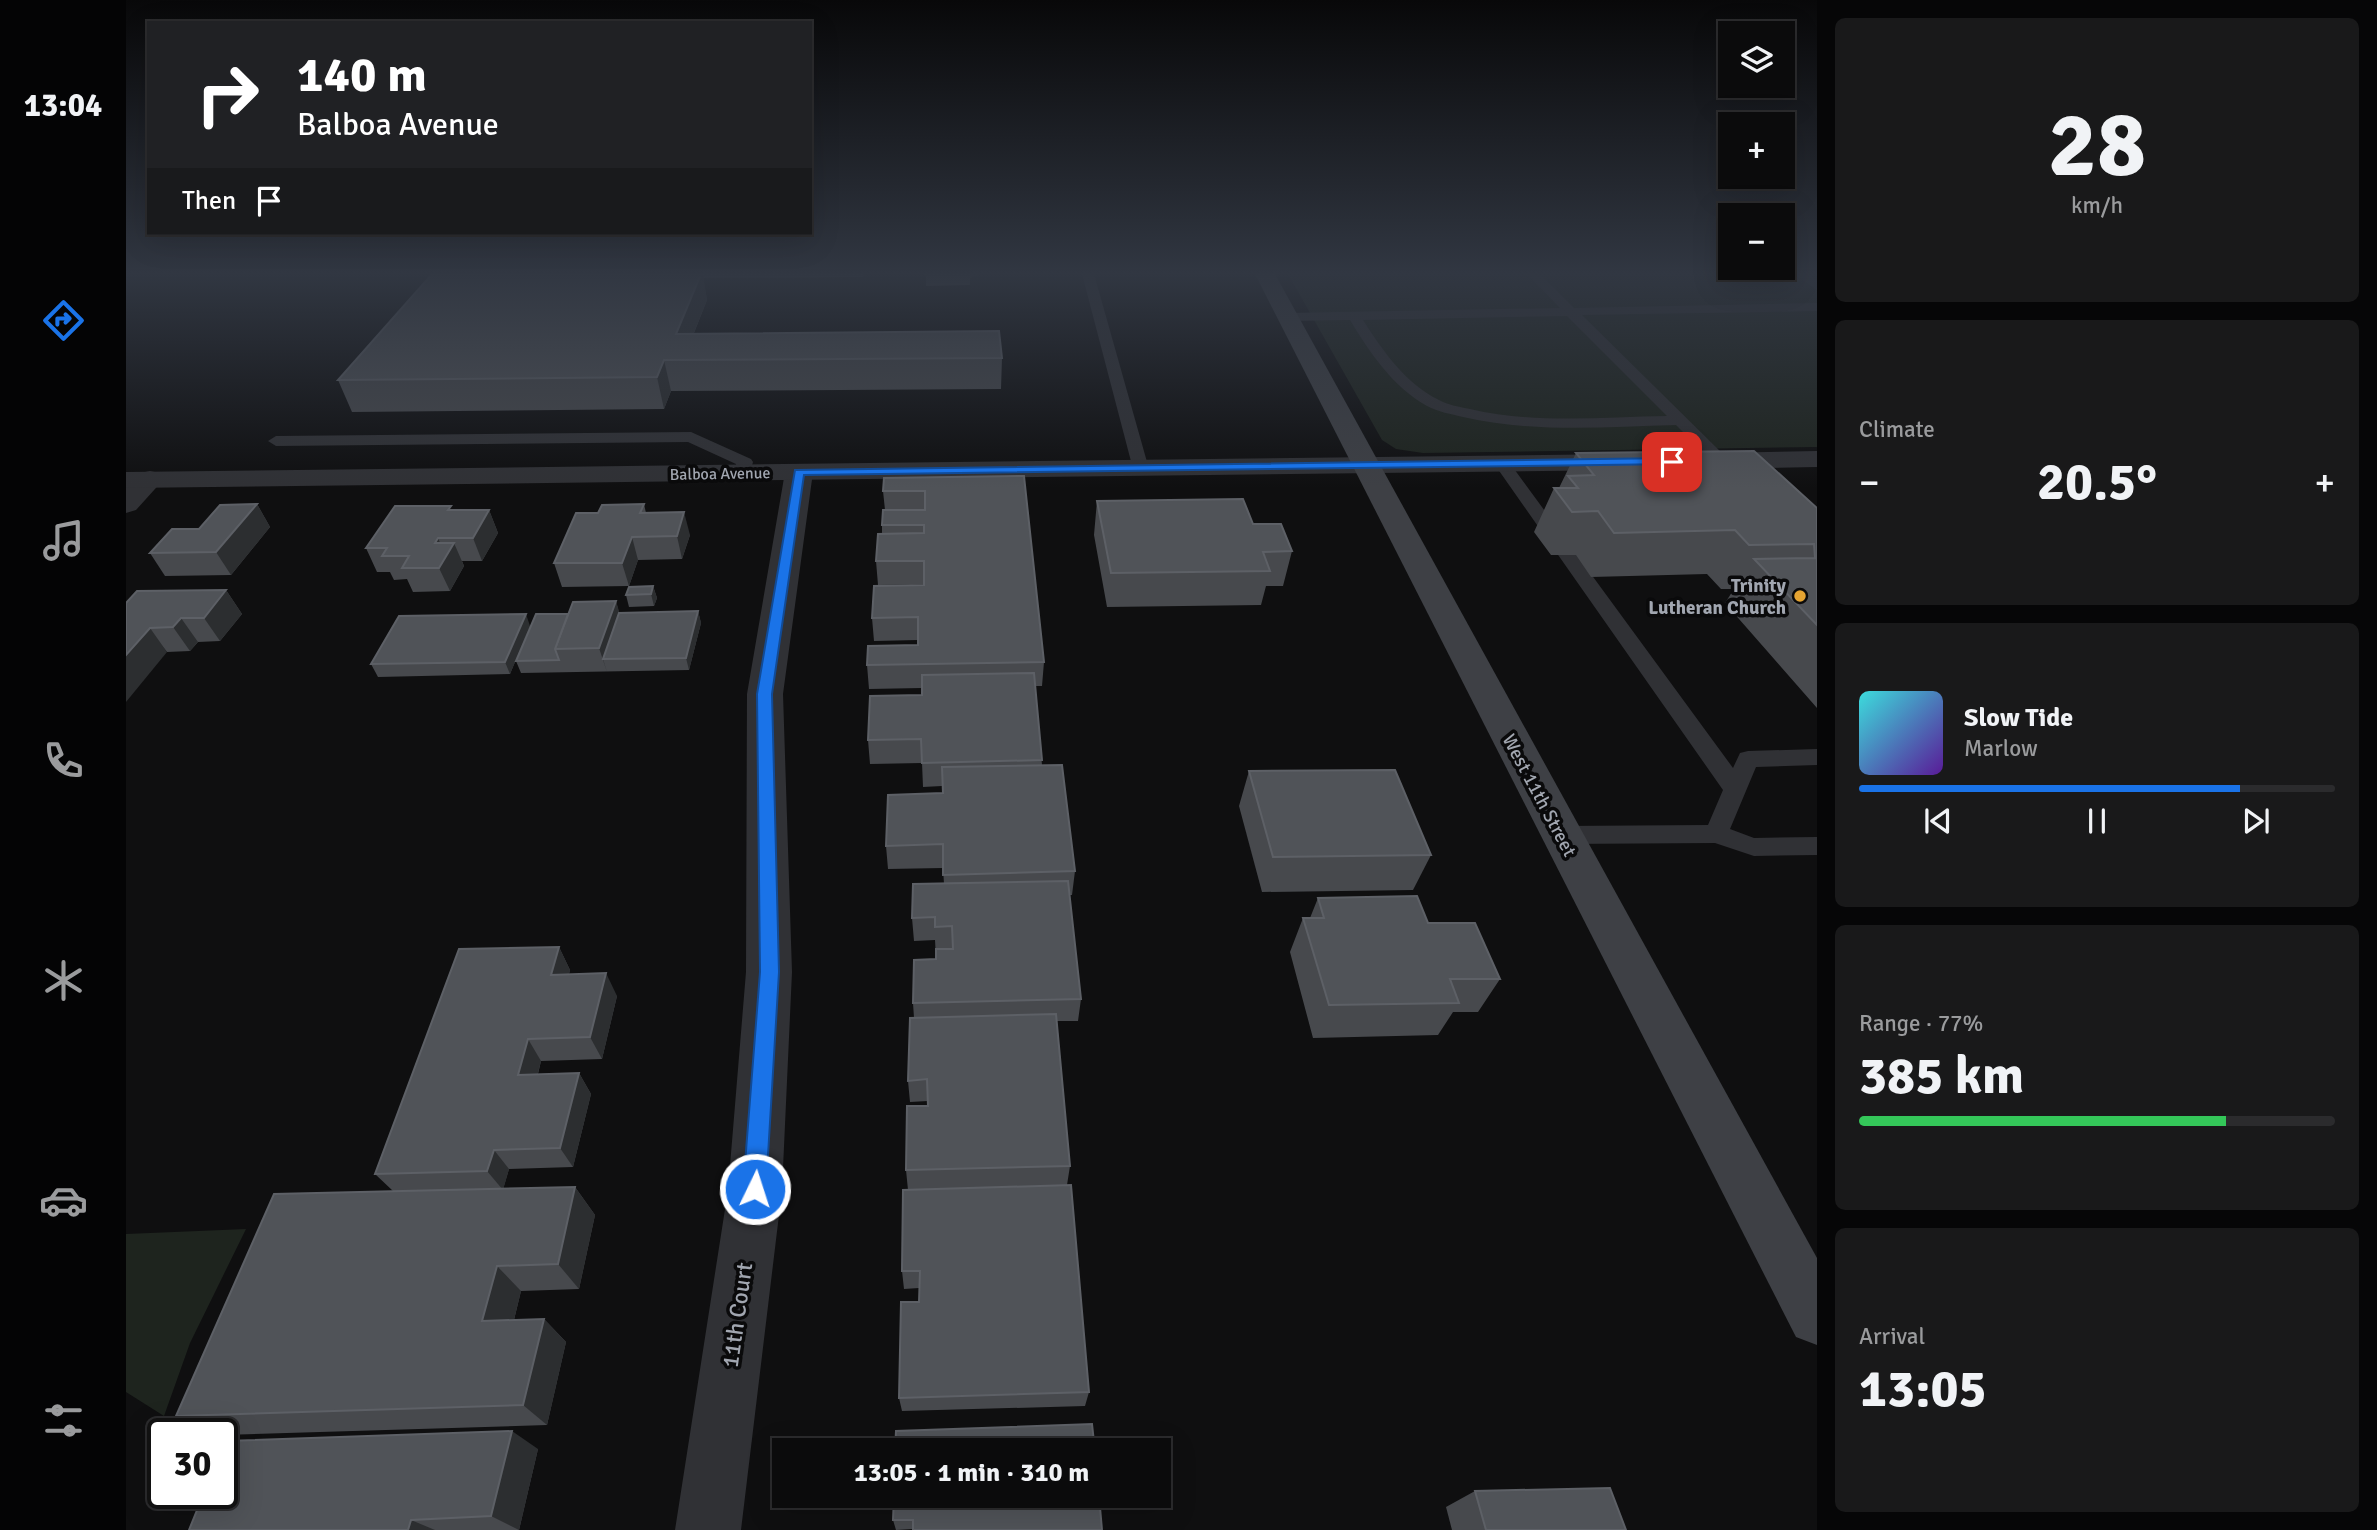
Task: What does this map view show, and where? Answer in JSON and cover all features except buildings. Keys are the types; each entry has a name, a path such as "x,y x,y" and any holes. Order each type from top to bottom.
{"main road":[{"name":"West 11th Street","path":"1302,345 1817,1316"}],"street":[{"path":"1681,461 1817,459"},
{"name":"Balboa Avenue","path":"138,479 1642,462"},
{"name":"11th Court","path":"708,1530 755,1189 769,972 765,694 799,472"},
{"path":"126,504 138,479"}],"lane":[{"path":"1108,345 1142,469"},
{"path":"1372,345 1394,373 1434,404 1487,419 1559,422 1679,420"},
{"path":"1604,345 1721,461"},
{"path":"276,440 691,437 745,462 743,472"},
{"path":"1503,465 1735,789"},
{"path":"1716,834 1748,759 1817,757"},
{"path":"1561,835 1716,834 1754,848 1817,846"}],"shaded area":[{"path":"1328,345 1817,345 1817,447 1423,453 1396,449 1382,440"},
{"path":"246,1229 190,1343 164,1416 126,1392 126,1234"}],"place":[{"name":"Trinity Lutheran Church","path":"1800,596"}],"route":[{"path":"755,1189 769,972 765,694 799,472 1672,462"}]}
